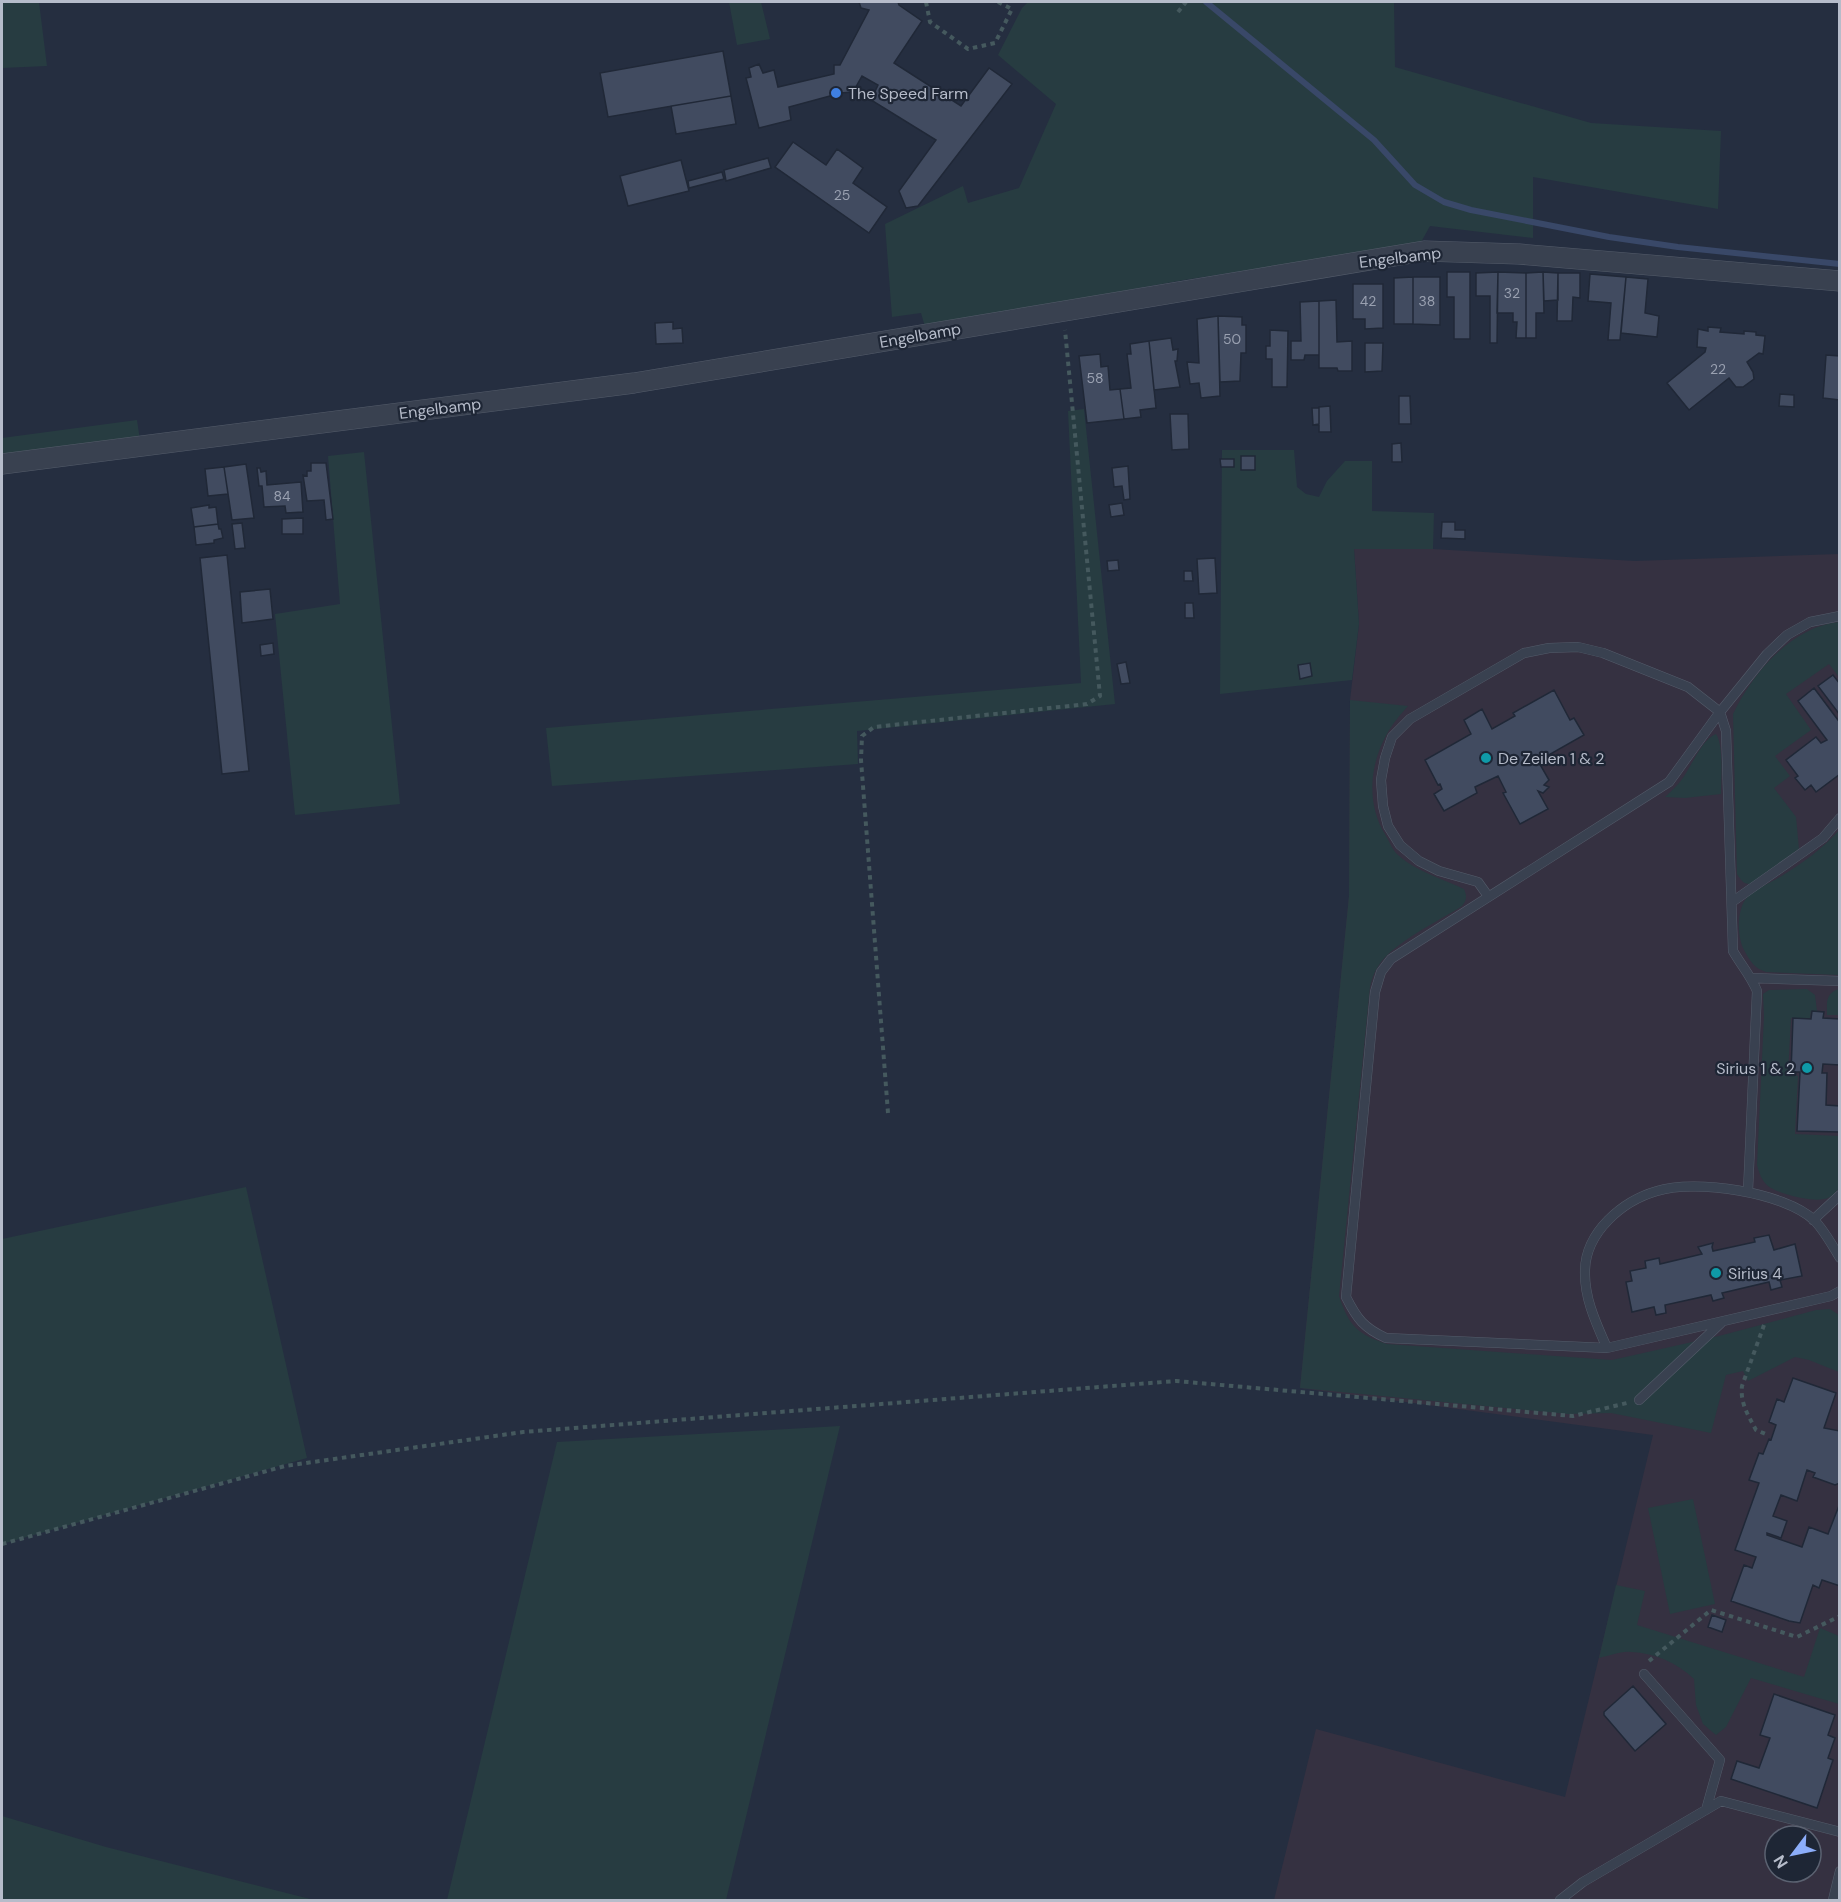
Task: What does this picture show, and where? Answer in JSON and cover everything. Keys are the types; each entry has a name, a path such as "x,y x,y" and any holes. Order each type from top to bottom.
{"street":[{"name":"Engelbamp","path":"2,465 634,383 1424,251 1519,254 1839,281"}],"lane":[{"path":"1839,616 1810,622 1787,635 1767,654 1720,712 1669,782 1391,959 1381,972 1375,993 1346,1297 1355,1316 1369,1330 1386,1338 1607,1348 1832,1296 1839,1291"},
{"path":"1488,896 1478,882 1439,871 1419,861 1400,845 1388,826 1383,806 1381,780 1385,758 1392,737 1410,718 1524,653 1549,648 1578,647 1603,653 1688,687 1720,712 1726,731 1733,951 1752,978 1757,991 1748,1191"},
{"path":"1732,902 1823,837 1839,818"},
{"path":"1752,978 1839,981"},
{"path":"1607,1348 1587,1295 1585,1269 1591,1242 1606,1221 1630,1202 1657,1190 1689,1186 1748,1191 1793,1207 1813,1220 1830,1241 1839,1258"},
{"path":"1813,1220 1839,1195"},
{"path":"1639,1400 1723,1321"},
{"path":"1644,1674 1720,1760 1706,1810"},
{"path":"1560,1900 1583,1882 1721,1801 1839,1832"},
{"path":"1833,1900 1839,1871"}],"path":[{"path":"926,2 930,22 968,49 995,42 1012,9 998,2"},
{"path":"1178,12 1186,2"},
{"path":"888,1113 861,760 862,736 874,727 1087,704 1100,696 1063,311"},
{"path":"1768,1435 1756,1430 1744,1408 1741,1396 1742,1386 1770,1311"},
{"path":"2,1544 285,1466 523,1432 1176,1381 1573,1416 1639,1400"},
{"path":"1644,1674 1640,1669 1710,1610 1797,1638 1839,1616"}],"shaded area":[{"path":"1354,549 1433,549 1635,561 1839,554 1839,1900 1274,1900 1316,1729 1565,1797 1653,1435 1300,1388 1349,896 1350,700 1359,624"}],"green space":[{"path":"2,2 39,2 47,66 2,68"},
{"path":"729,2 761,2 770,39 737,45"},
{"path":"1028,2 1394,2 1395,67 1591,123 1721,131 1718,209 1533,177 1533,238 1430,226 1420,244 1184,280 925,327 921,313 892,317 885,224 963,186 968,203 1019,188 1056,104 998,55 1022,8"},
{"path":"1084,409 1115,704 857,731 858,764 552,786 546,728 1081,683 1068,411"},
{"path":"137,420 140,440 2,458 2,438"},
{"path":"1222,450 1294,450 1297,487 1306,494 1319,497 1327,481 1345,461 1372,461 1372,511 1434,513 1433,549 1354,549 1359,624 1352,680 1220,694"},
{"path":"364,452 400,804 295,815 275,614 340,604 328,456"},
{"path":"1839,622 1839,677 1829,664 1786,694 1811,730 1775,756 1790,776 1774,788 1796,817 1799,849 1750,884 1746,883 1737,874 1733,714 1751,683 1775,654 1805,633"},
{"path":"1350,700 1408,706 1390,729 1377,757 1372,784 1375,811 1398,855 1421,870 1464,889 1466,896 1462,906 1417,932 1386,956 1376,970 1370,987 1339,1296 1351,1322 1361,1332 1387,1344 1612,1360 1719,1336 1816,1310 1830,1309 1839,1315 1839,1372 1795,1357 1748,1381 1743,1371 1726,1375 1711,1433 1611,1413 1568,1414 1300,1388 1349,896"},
{"path":"1716,734 1721,754 1721,794 1685,798 1665,797 1683,778 1705,742"},
{"path":"1839,830 1839,975 1766,972 1758,968 1748,958 1740,938 1739,918 1742,905 1748,896 1796,867"},
{"path":"1807,989 1815,995 1817,1011 1811,1011 1810,1018 1791,1018 1788,1074 1798,1076 1795,1134 1839,1136 1839,1188 1829,1197 1819,1200 1795,1197 1773,1189 1764,1182 1757,1165 1763,994 1769,990"},
{"path":"1839,989 1839,1015 1827,1015 1829,996"},
{"path":"246,1187 307,1458 2,1544 2,1239"},
{"path":"840,1426 726,1900 447,1900 557,1442"},
{"path":"1693,1499 1715,1604 1670,1614 1648,1508"},
{"path":"1616,1585 1645,1591 1637,1625 1804,1677 1820,1628 1839,1636 1839,1704 1751,1678 1726,1727 1716,1735 1703,1724 1696,1705 1694,1679 1680,1668 1666,1660 1640,1653 1623,1652 1599,1658"},
{"path":"2,1816 106,1847 314,1900 2,1900"}],"building":[{"path":"859,2 898,2 922,21 894,63 961,106 989,68 1012,84 918,206 906,208 899,191 936,140 871,100 878,85 862,76 853,92 789,107 791,120 759,128 746,78 751,77 749,68 759,64 763,73 774,70 778,87 834,74 834,65 840,65 869,10 861,8"},
{"path":"723,51 731,96 608,117 600,73"},
{"path":"731,96 736,124 676,134 671,106"},
{"path":"793,142 826,165 837,149 863,168 853,183 887,207 869,233 775,167"},
{"path":"768,158 771,168 726,181 724,170"},
{"path":"681,160 689,191 628,206 620,176"},
{"path":"722,172 724,179 689,188 688,181"},
{"path":"1447,272 1470,272 1470,339 1454,339 1454,297 1447,297"},
{"path":"1498,272 1497,343 1490,343 1490,296 1476,296 1476,273"},
{"path":"1498,272 1526,273 1526,338 1516,338 1517,322 1513,322 1513,313 1497,313"},
{"path":"1543,272 1544,313 1536,313 1536,338 1526,338 1526,273"},
{"path":"1543,272 1558,273 1558,300 1544,301"},
{"path":"1558,273 1580,273 1580,298 1573,297 1572,321 1557,321"},
{"path":"1590,274 1626,277 1620,340 1608,340 1611,303 1588,301"},
{"path":"1413,277 1413,324 1394,324 1394,278"},
{"path":"1413,277 1440,277 1440,325 1413,324"},
{"path":"1626,277 1648,279 1645,313 1659,316 1657,337 1621,333"},
{"path":"1353,284 1383,284 1383,328 1365,329 1365,319 1353,319"},
{"path":"1336,300 1337,342 1352,341 1352,371 1319,368 1319,301"},
{"path":"1319,301 1319,355 1305,355 1304,360 1291,360 1291,341 1301,341 1300,302"},
{"path":"1218,316 1220,396 1201,398 1199,383 1190,384 1187,362 1199,363 1197,319"},
{"path":"1218,316 1242,317 1242,325 1246,325 1246,353 1241,353 1240,381 1220,382"},
{"path":"673,322 673,329 682,328 683,343 656,344 655,323"},
{"path":"1708,327 1721,328 1720,332 1744,334 1744,331 1756,332 1756,335 1765,336 1763,354 1759,353 1747,362 1754,379 1743,387 1736,387 1729,378 1689,410 1667,383 1705,352 1706,348 1697,347 1698,329 1708,331"},
{"path":"1270,330 1288,331 1287,387 1272,387 1272,359 1266,359 1266,346 1270,346"},
{"path":"1171,338 1173,350 1178,349 1177,361 1175,361 1180,387 1154,390 1149,341"},
{"path":"1149,341 1156,408 1140,410 1141,417 1124,419 1120,389 1131,388 1127,354 1131,354 1130,344"},
{"path":"1365,343 1383,343 1382,371 1365,372"},
{"path":"1100,354 1101,367 1108,366 1110,390 1120,389 1124,419 1087,423 1079,356"},
{"path":"1826,355 1840,356 1840,400 1823,398"},
{"path":"1780,394 1794,395 1794,407 1779,406"},
{"path":"1399,396 1410,396 1411,424 1399,424"},
{"path":"1330,406 1331,432 1319,432 1319,407"},
{"path":"1312,408 1319,408 1319,424 1313,425"},
{"path":"1170,414 1188,414 1189,449 1172,450"},
{"path":"1401,443 1402,462 1392,462 1392,444"},
{"path":"1241,456 1255,456 1255,470 1241,470"},
{"path":"1220,459 1234,459 1234,467 1221,467"},
{"path":"311,463 326,463 333,519 326,520 324,500 307,501 303,475 307,476 307,471 311,471"},
{"path":"246,464 254,518 232,520 224,467"},
{"path":"1128,466 1130,499 1124,500 1122,486 1114,487 1112,468"},
{"path":"224,467 228,494 208,496 205,469"},
{"path":"257,468 260,468 261,472 266,471 267,485 301,482 303,512 286,513 285,506 264,507"},
{"path":"1122,503 1124,515 1111,517 1109,505"},
{"path":"209,505 209,508 216,507 218,524 194,527 191,508"},
{"path":"303,518 303,534 282,534 282,519"},
{"path":"1442,522 1455,522 1455,530 1465,530 1465,539 1441,538"},
{"path":"242,523 245,548 235,549 232,524"},
{"path":"218,524 223,538 214,540 214,543 196,545 194,527"},
{"path":"227,555 249,771 222,774 200,558"},
{"path":"1215,558 1217,593 1199,594 1197,559"},
{"path":"1118,560 1119,570 1108,571 1107,561"},
{"path":"1184,571 1192,571 1193,581 1184,581"},
{"path":"270,589 273,619 242,623 240,592"},
{"path":"1185,603 1193,603 1194,618 1185,618"},
{"path":"273,643 274,654 261,656 260,645"},
{"path":"1126,662 1130,683 1121,684 1117,664"},
{"path":"1310,663 1312,676 1300,679 1298,665"},
{"path":"1833,675 1840,684 1840,715 1818,686"},
{"path":"1814,688 1838,720 1840,718 1840,774 1816,792 1811,785 1805,790 1795,778 1798,776 1786,760 1816,737 1821,743 1827,740 1798,701"},
{"name":"De Zeilen 1 & 2","path":"1554,690 1570,720 1574,718 1584,735 1538,761 1549,780 1544,785 1549,787 1543,793 1538,791 1548,809 1520,824 1503,793 1506,792 1498,776 1475,787 1477,793 1444,811 1434,794 1442,789 1425,760 1471,734 1464,720 1482,709 1492,729 1515,716 1513,713"},
{"name":"Sirius 1 & 2","path":"1812,1011 1824,1012 1823,1018 1840,1019 1840,1065 1823,1064 1822,1073 1827,1073 1826,1105 1840,1106 1840,1132 1797,1131 1800,1072 1791,1072 1793,1018 1811,1019"},
{"name":"Sirius 4","path":"1769,1235 1774,1250 1795,1244 1802,1276 1780,1280 1782,1287 1771,1290 1769,1282 1722,1293 1724,1298 1713,1301 1711,1295 1665,1305 1666,1313 1656,1315 1654,1307 1632,1312 1626,1282 1632,1281 1630,1271 1646,1268 1645,1261 1659,1258 1660,1264 1702,1254 1698,1247 1713,1243 1713,1251 1755,1242 1754,1238"},
{"path":"1793,1378 1836,1393 1824,1428 1840,1431 1840,1483 1835,1485 1813,1477 1815,1473 1807,1470 1797,1501 1781,1495 1773,1516 1787,1521 1781,1538 1767,1533 1767,1535 1802,1547 1809,1527 1828,1534 1840,1503 1840,1586 1822,1580 1819,1588 1813,1585 1800,1623 1731,1601 1744,1565 1752,1568 1756,1557 1735,1550 1759,1483 1749,1480 1759,1453 1763,1454 1769,1439 1771,1440 1776,1425 1769,1422 1777,1399 1784,1402"},
{"path":"1712,1615 1726,1620 1722,1632 1708,1627"},
{"path":"1633,1686 1666,1724 1635,1751 1604,1715 1604,1712"},
{"path":"1774,1694 1835,1715 1828,1735 1835,1738 1828,1758 1833,1760 1817,1808 1731,1779 1737,1761 1759,1768 1770,1738 1760,1735"}],"waterway":[{"path":"1206,2 1374,140 1415,185 1444,202 1471,210 1609,237 1678,247 1840,264"}],"place":[{"name":"The Speed Farm","path":"836,93"},
{"name":"De Zeilen 1 & 2","path":"1486,758"},
{"name":"Sirius 1 & 2","path":"1807,1068"},
{"name":"Sirius 4","path":"1716,1273"}]}
